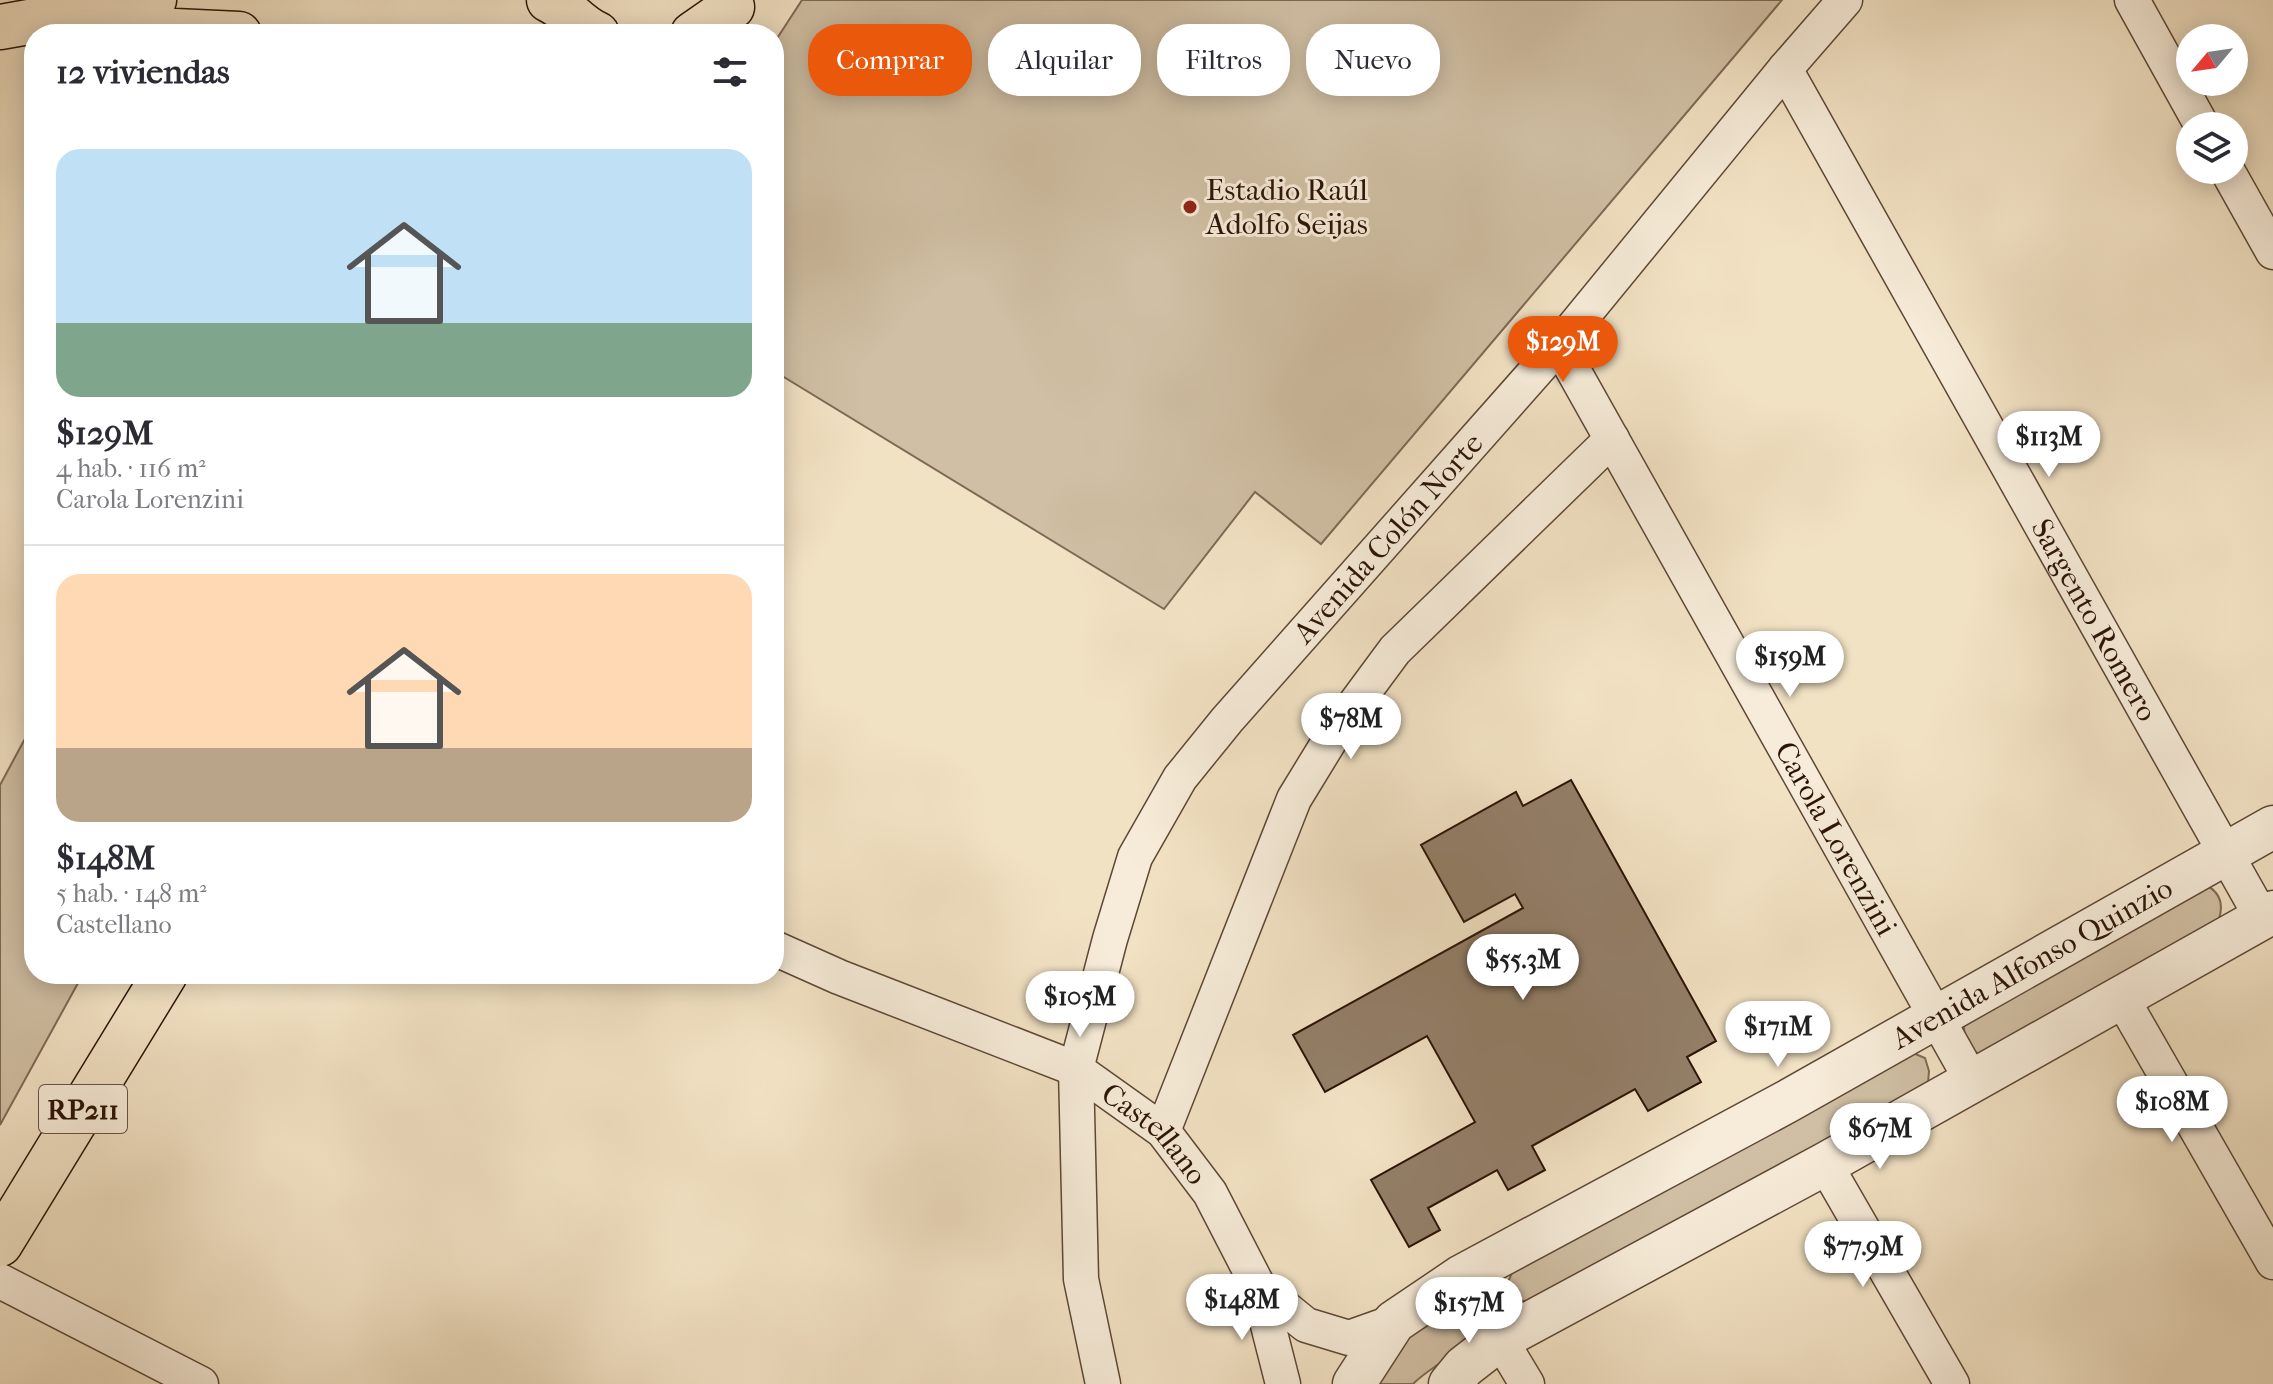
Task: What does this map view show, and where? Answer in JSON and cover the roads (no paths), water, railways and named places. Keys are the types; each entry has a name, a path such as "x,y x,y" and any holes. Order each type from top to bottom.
{"main road":[{"path":"0,27 154,0"},
{"path":"154,24 216,0"},
{"path":"710,24 728,14"},
{"path":"0,55 24,51"},
{"name":"RP211","path":"0,1244 159,984"}],"street":[{"name":"Avenida Colón Norte","path":"1103,1384 1081,1279 1076,1069 1135,857 1180,778 1227,720 1559,345 1845,0"},
{"path":"2132,0 2194,112"},
{"name":"Sargento Romero","path":"1785,69 2226,854 2268,915"},
{"path":"2235,184 2273,252"},
{"name":"Carola Lorenzini","path":"1559,345 1972,1081"},
{"path":"1163,1131 1294,799 1338,727 1395,650 1612,439"},
{"name":"Avenida Alfonso Quinzio","path":"1354,1384 1394,1322 1462,1276 1788,1101 2273,827"},
{"path":"1450,1384 1464,1367 1500,1339 1825,1164 2268,915"},
{"name":"Castellano","path":"784,952 839,977 1076,1069 1163,1131 1210,1193 1258,1286 1283,1384"},
{"path":"2121,997 2273,1262"},
{"path":"1825,1164 1952,1384"},
{"path":"1462,1276 1527,1384"},
{"path":"0,1281 201,1384"},
{"name":"Castellano","path":"1258,1286 1306,1325 1349,1338 1394,1322"}],"place":[{"name":"Estadio Raúl Adolfo Seijas","path":"1190,207"}]}
